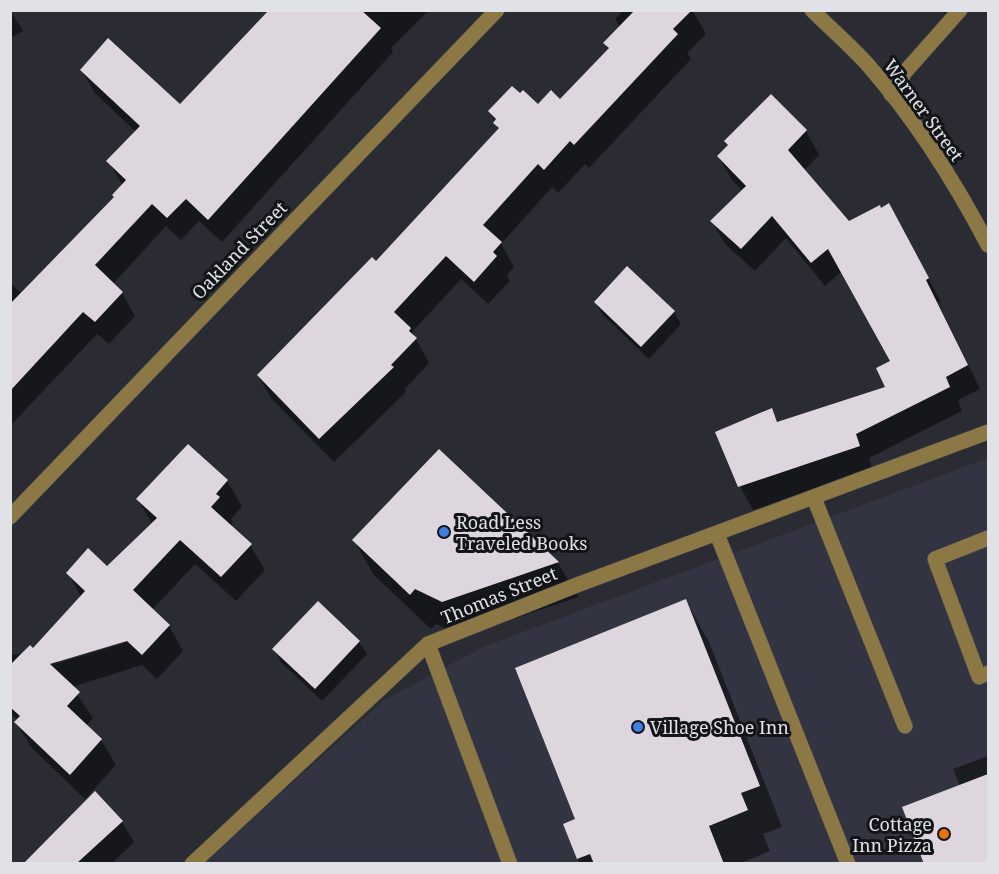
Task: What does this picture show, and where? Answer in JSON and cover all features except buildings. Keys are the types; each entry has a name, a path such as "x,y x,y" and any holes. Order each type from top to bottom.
{"street":[{"name":"Oakland Street","path":"10,517 497,10"},
{"name":"Warner Street","path":"812,10 867,64 891,94 958,189 988,245"},
{"path":"891,94 905,72 960,10"},
{"name":"Thomas Street","path":"192,864 428,644 577,585 988,432"},
{"path":"814,498 905,726"},
{"path":"717,534 848,864"},
{"path":"988,538 935,559 979,677 988,673"},
{"path":"428,644 510,864"}],"shaded area":[{"path":"988,458 988,863 203,864 384,700 485,646"}],"place":[{"name":"Road Less Traveled Books","path":"444,532"},
{"name":"Village Shoe Inn","path":"638,727"},
{"name":"Cottage Inn Pizza","path":"944,834"}]}
